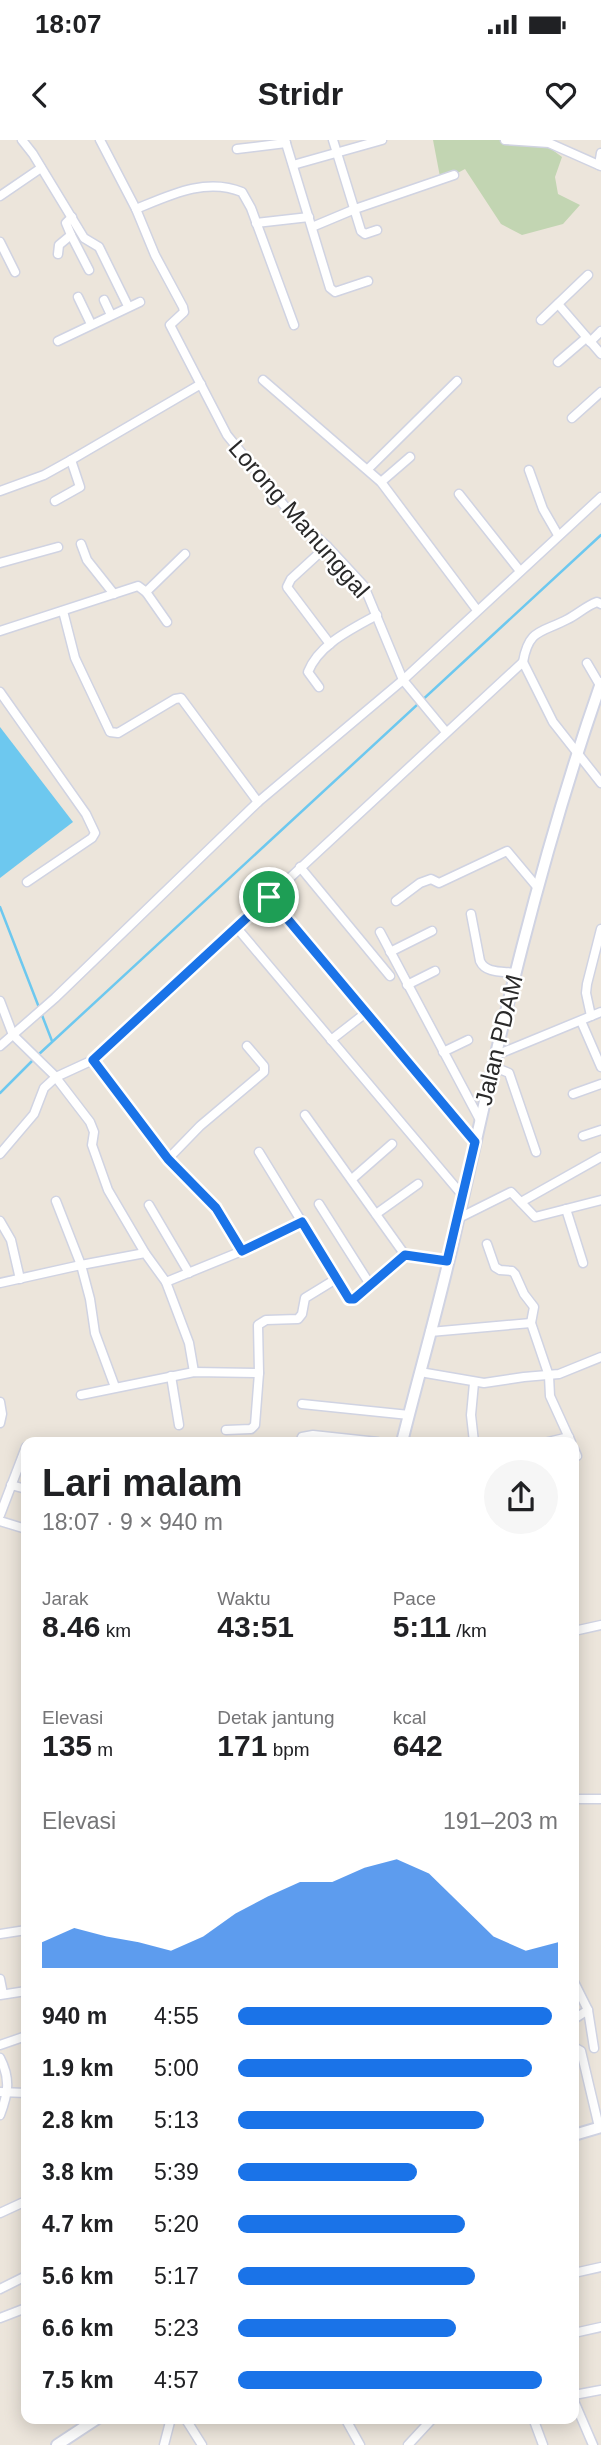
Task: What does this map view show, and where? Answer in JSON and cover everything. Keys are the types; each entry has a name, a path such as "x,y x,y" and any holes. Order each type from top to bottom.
{"street":[{"path":"22,140 86,240 99,247 128,306"},
{"name":"Lorong Manunggal","path":"100,140 184,310 170,325 222,427 292,515 364,586 403,680"},
{"path":"333,140 363,234 377,230"},
{"path":"293,165 382,140"},
{"path":"505,140 549,143 600,165 601,153"},
{"path":"237,149 286,142 332,290 337,291 368,281"},
{"path":"0,196 41,168"},
{"path":"312,227 355,209 454,175"},
{"path":"136,209 167,195 209,185 226,187 244,194 294,325"},
{"path":"256,223 309,217"},
{"path":"72,218 66,223 89,270"},
{"path":"58,254 59,245 71,235"},
{"path":"0,242 15,272"},
{"path":"541,320 588,275"},
{"path":"78,297 91,324"},
{"path":"104,300 111,315"},
{"path":"58,341 140,302"},
{"path":"558,304 601,354"},
{"path":"558,362 601,331"},
{"path":"263,380 381,482 477,610"},
{"path":"368,469 457,381"},
{"path":"0,491 44,475 201,384"},
{"path":"572,418 601,392"},
{"path":"381,482 410,457"},
{"path":"55,501 80,487 71,460"},
{"path":"529,470 543,509 558,535"},
{"path":"459,494 520,571"},
{"path":"0,1045 16,1037 27,1023 258,802 403,680 601,497"},
{"path":"81,544 88,560 114,594"},
{"path":"0,563 58,547"},
{"path":"327,547 291,579 287,587 330,644"},
{"path":"146,592 186,554"},
{"path":"0,631 138,586 146,592 167,622"},
{"path":"0,1154 34,1114 41,1092 55,1076 93,1060 237,928 523,662 526,649 535,634 567,620 589,605 597,602 601,604"},
{"path":"63,611 75,658 110,732 118,733 181,698 258,802"},
{"path":"319,687 308,674 308,669 330,644 377,615"},
{"path":"523,662 553,722 601,783"},
{"path":"587,663 601,685"},
{"path":"403,680 446,732"},
{"name":"Jalan PDAM","path":"403,1437 459,1218 493,1061 538,888 578,752 601,685"},
{"path":"0,692 86,814 95,833 92,838 27,882"},
{"path":"396,901 420,883 431,879 439,883 507,851 538,888"},
{"path":"300,867 390,976"},
{"path":"269,897 475,1142"},
{"path":"471,914 483,967 488,970 516,972"},
{"path":"237,928 463,1196"},
{"path":"591,1016 586,993 601,929"},
{"path":"390,952 432,931"},
{"path":"380,932 480,1120"},
{"path":"407,985 435,971"},
{"path":"0,1001 16,1037 55,1076 90,1122 93,1132 92,1145 108,1190 145,1253 166,1282 189,1343 194,1372"},
{"path":"331,1040 367,1012"},
{"path":"536,1152 509,1073 493,1061 601,1012"},
{"path":"581,1021 601,1067"},
{"path":"443,1052 468,1040"},
{"path":"168,1159 200,1126 264,1072 264,1066 247,1046"},
{"path":"93,1060 168,1159 216,1208 242,1251"},
{"path":"573,1094 601,1084"},
{"path":"305,1115 405,1255 447,1261"},
{"path":"583,1136 601,1130"},
{"path":"352,1179 392,1144"},
{"path":"259,1152 351,1300 405,1255"},
{"path":"521,1202 601,1157"},
{"path":"376,1214 418,1184"},
{"path":"459,1218 511,1192 535,1217 601,1200"},
{"path":"56,1201 81,1265 95,1333 115,1387"},
{"path":"319,1204 371,1286"},
{"path":"149,1205 190,1273"},
{"path":"566,1209 583,1263"},
{"path":"0,1221 11,1240 20,1279"},
{"path":"166,1282 242,1251 302,1222"},
{"path":"487,1244 497,1269 512,1270 534,1307 531,1323 549,1376 550,1396 569,1437"},
{"path":"0,1283 145,1253"},
{"path":"226,1430 251,1429 255,1425 259,1373 258,1325 266,1320 298,1319 302,1314 305,1298 336,1279"},
{"path":"430,1332 531,1323"},
{"path":"420,1372 474,1383 559,1374 601,1357"},
{"path":"81,1395 194,1372 259,1373"},
{"path":"171,1376 179,1425"},
{"path":"473,1437 471,1415 474,1383"},
{"path":"0,1402 0,1423"},
{"path":"302,1404 409,1415"},
{"path":"302,1437 332,1437"},
{"path":"0,1515 21,1460"},
{"path":"11,1485 21,1488"},
{"path":"0,1521 21,1528"},
{"path":"579,1631 601,1626"},
{"path":"579,1800 601,1798"},
{"path":"0,1934 21,1931"},
{"path":"0,1979 1,1994 21,1992"},
{"path":"579,1992 588,2010 598,2048 579,2049"},
{"path":"579,2016 588,2010"},
{"path":"0,2045 21,2038"},
{"path":"579,2056 600,2127 579,2133"},
{"path":"0,2058 6,2071 0,2115"},
{"path":"0,2213 21,2203"},
{"path":"579,2272 601,2267"},
{"path":"0,2290 21,2279"},
{"path":"0,2318 21,2310"},
{"path":"579,2332 601,2327"},
{"path":"579,2394 601,2390"},
{"path":"579,2413 593,2445"},
{"path":"57,2445 89,2424"},
{"path":"164,2445 169,2424"},
{"path":"189,2424 202,2445"},
{"path":"348,2424 360,2445"},
{"path":"408,2445 427,2424"},
{"path":"535,2424 543,2445"}],"green space":[{"path":"433,140 546,140 546,145 562,157 555,177 558,194 580,205 563,224 522,235 501,224 465,169 441,182"}],"water":[{"path":"0,727 73,822 0,878"}],"waterway":[{"path":"38,1055 601,535"},
{"path":"0,907 52,1041"},
{"path":"0,1093 33,1060"}],"route":[{"path":"269,897 475,1142 447,1261 405,1255 354,1299 349,1299 302,1222 242,1251 216,1208 168,1159 93,1060 269,897"}]}
